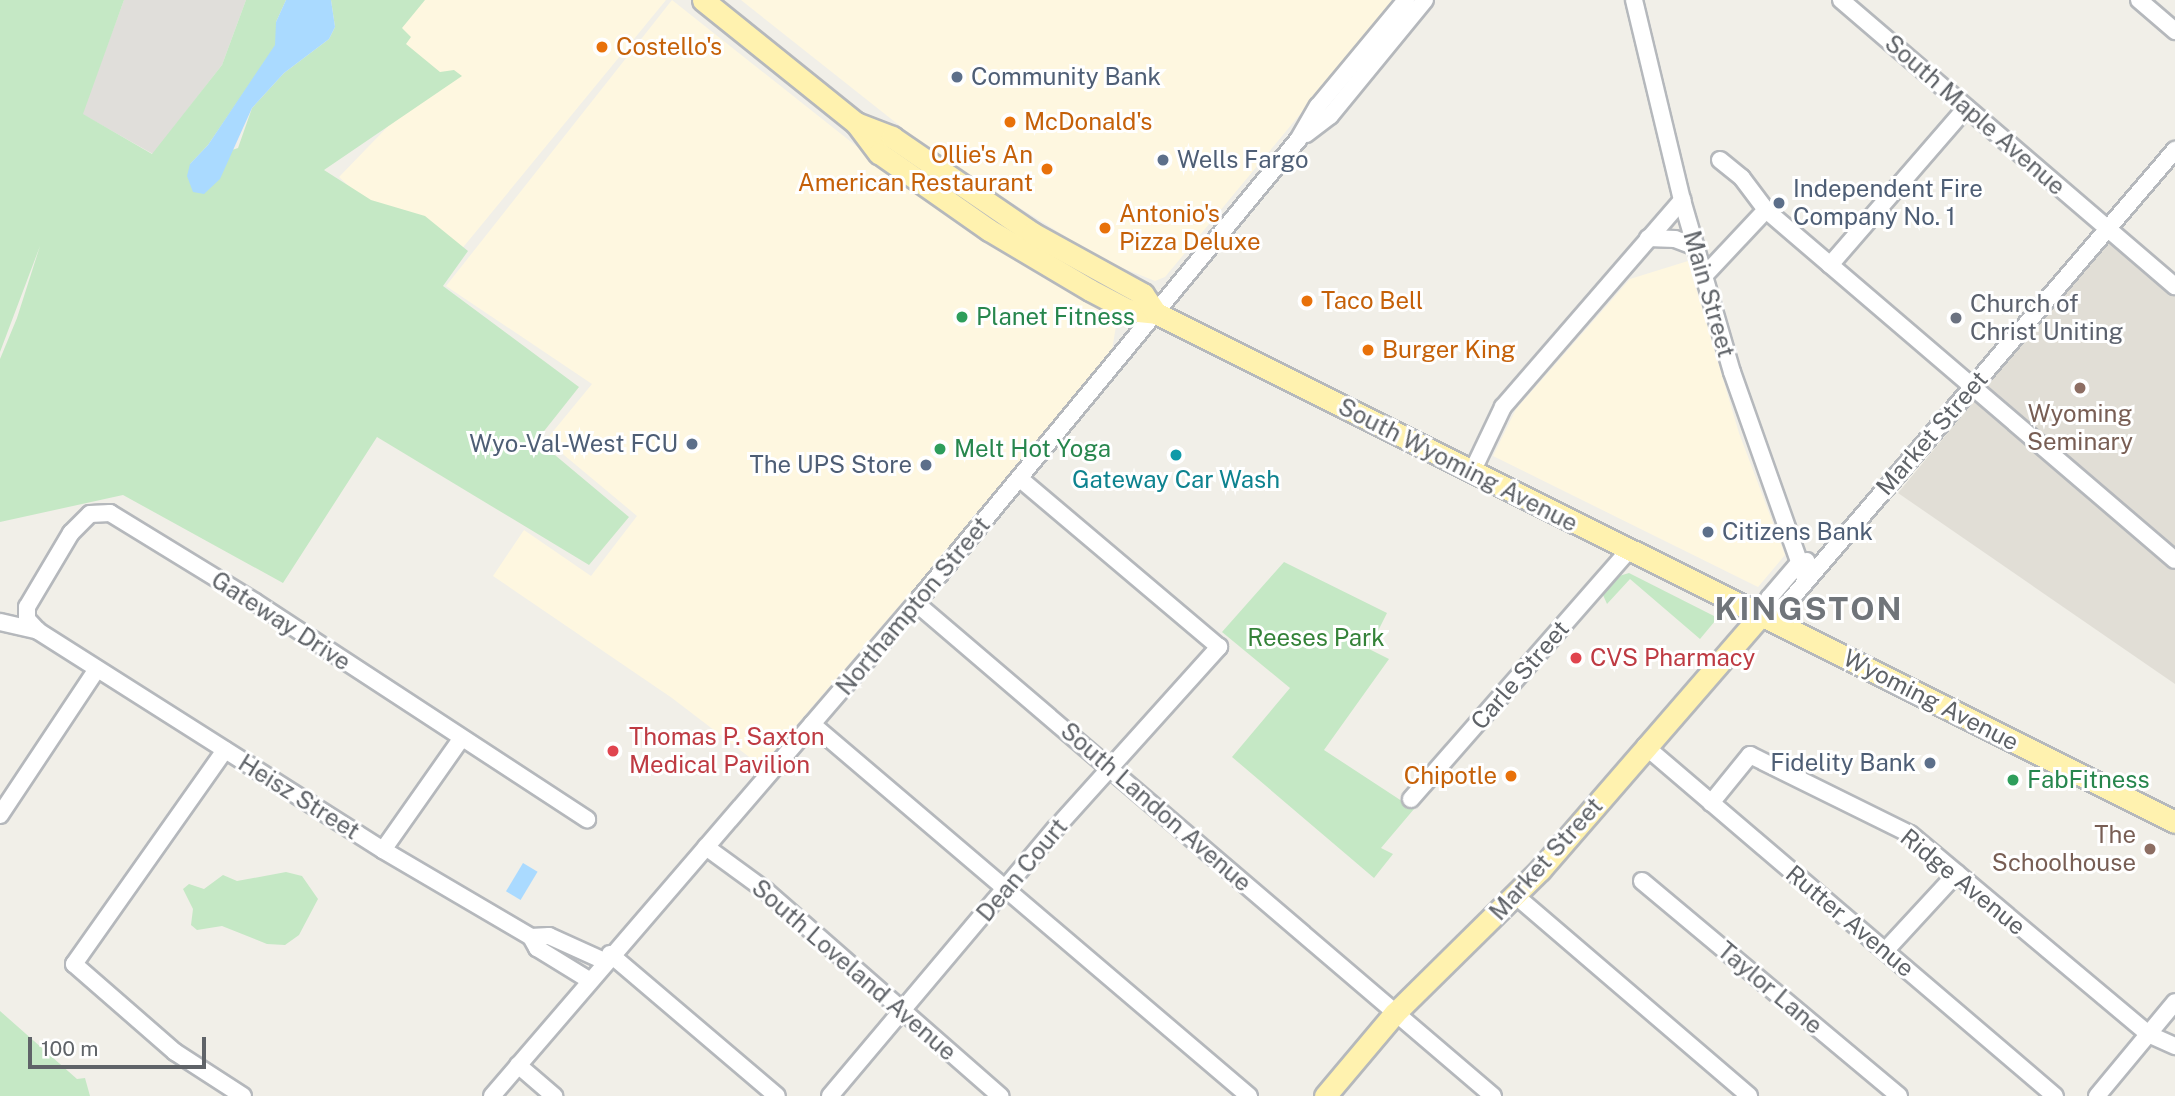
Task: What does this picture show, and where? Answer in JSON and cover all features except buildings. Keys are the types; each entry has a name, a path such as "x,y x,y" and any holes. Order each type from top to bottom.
{"main road":[{"name":"South Wyoming Avenue","path":"703,0 856,123 892,137 1032,233 1143,294 1156,313 1761,615"},
{"name":"Market Street","path":"1325,1096 1395,1013 1516,896 1761,615"},
{"name":"Wyoming Avenue","path":"1761,615 2175,822"}],"street":[{"name":"Northampton Street","path":"492,1096 607,958 706,847 1020,479 1298,140 1318,106 1406,0"},
{"name":"Northampton Street","path":"1298,140 1329,116 1426,0"},
{"name":"Main Street","path":"1634,0 1682,200 1704,276 1736,384 1806,581"},
{"name":"South Maple Avenue","path":"1841,0 2175,286"},
{"path":"2139,0 2175,31"},
{"path":"1830,265 1966,108"},
{"name":"Market Street","path":"1761,615 1786,605 2175,150"},
{"path":"1720,160 1742,178 1766,210 2175,560"},
{"path":"1472,472 1503,407 1682,200"},
{"path":"1704,276 1766,210"},
{"path":"1648,238 1675,239 1696,247"},
{"name":"Dean Court","path":"830,1096 899,1012 1219,648 1020,479"},
{"name":"Gateway Drive","path":"38,631 27,619 27,607 71,533 89,514 110,513 255,602 587,819"},
{"name":"Carle Street","path":"1411,799 1629,550"},
{"path":"1799,563 1826,557"},
{"name":"Market Street","path":"1761,615 1799,563"},
{"name":"South Landon Avenue","path":"916,603 1493,1096"},
{"name":"Heisz Street","path":"0,622 38,631 383,850 531,937 549,936 607,958 777,1096"},
{"path":"0,815 97,669"},
{"path":"812,724 1248,1096"},
{"path":"383,850 461,739"},
{"name":"Rutter Avenue","path":"1645,746 2055,1096"},
{"path":"225,750 74,964 176,1052 243,1096"},
{"name":"Ridge Avenue","path":"1711,803 1750,755 1910,834 2148,1034 2175,1046"},
{"name":"South Loveland Avenue","path":"706,847 765,890 899,1012 1000,1096"},
{"path":"1885,951 1957,873"},
{"name":"Taylor Lane","path":"1642,881 1899,1096"},
{"path":"1516,896 1749,1096"},
{"path":"531,937 537,948 589,980"},
{"path":"2097,1096 2175,1002"},
{"path":"518,1065 554,1096"}],"shaded area":[{"path":"124,0 246,0 222,65 153,154 82,114"},
{"path":"403,0 666,0 442,273 339,177 428,85 372,38"},
{"path":"672,0 918,195 1105,309 1116,326 1112,350 1028,456 761,766 672,698 493,576 524,530 591,576 637,516 546,440 592,384 446,286"},
{"path":"741,0 1395,0 1165,277 1155,281 1105,261 943,160"},
{"name":"Wyoming Seminary","path":"2116,229 2175,283 2175,684 1898,493"},
{"path":"1688,261 1739,433 1785,555 1758,587 1493,456 1516,409 1630,279"}],"green space":[{"path":"0,0 124,0 83,114 152,154 222,65 246,0 286,0 276,22 276,45 208,145 190,164 238,148 252,108 284,73 329,39 335,27 331,0 425,0 402,28 411,37 406,44 440,72 454,70 462,76 324,170 371,200 425,216 468,251 443,286 579,387 537,440 629,517 589,565 377,437 283,583 123,495 0,522 0,359 17,318 40,246 0,352"},
{"name":"Reeses Park","path":"1284,562 1387,613 1369,649 1389,659 1324,750 1414,809 1381,848 1393,854 1374,878 1232,757 1290,688 1222,632"},
{"path":"1629,573 1714,616 1715,621 1700,639 1630,579 1607,604 1603,595 1619,576"},
{"path":"286,872 302,876 318,899 299,935 285,945 267,944 222,926 197,930 191,925 193,909 183,889 189,884 204,889 223,875 237,881"},
{"path":"0,1011 77,1079 85,1078 90,1096 0,1096"}],"water":[{"path":"286,0 331,0 335,27 329,39 284,73 252,108 220,179 204,194 193,192 187,176 190,164 208,145 275,45 276,22"},
{"path":"523,863 538,872 521,900 506,891"}],"place":[{"name":"Costello's","path":"602,47"},
{"name":"Community Bank","path":"957,77"},
{"name":"McDonald's","path":"1010,122"},
{"name":"Wells Fargo","path":"1163,160"},
{"name":"Ollie's An American Restaurant","path":"1047,169"},
{"name":"Independent Fire Company No. 1","path":"1779,203"},
{"name":"Antonio's Pizza Deluxe","path":"1105,228"},
{"name":"Taco Bell","path":"1307,301"},
{"name":"Planet Fitness","path":"962,317"},
{"name":"Church of Christ Uniting","path":"1956,318"},
{"name":"Burger King","path":"1368,350"},
{"name":"Wyoming Seminary","path":"2080,388"},
{"name":"Wyo-Val-West FCU","path":"692,444"},
{"name":"Melt Hot Yoga","path":"940,449"},
{"name":"Gateway Car Wash","path":"1176,455"},
{"name":"The UPS Store","path":"926,465"},
{"name":"Citizens Bank","path":"1708,532"},
{"name":"CVS Pharmacy","path":"1576,658"},
{"name":"Thomas P. Saxton Medical Pavilion","path":"613,751"},
{"name":"Fidelity Bank","path":"1930,763"},
{"name":"Chipotle","path":"1511,776"},
{"name":"FabFitness","path":"2013,780"},
{"name":"The Schoolhouse","path":"2150,849"}],"district":[{"name":"KINGSTON","path":"1809,609"}]}
